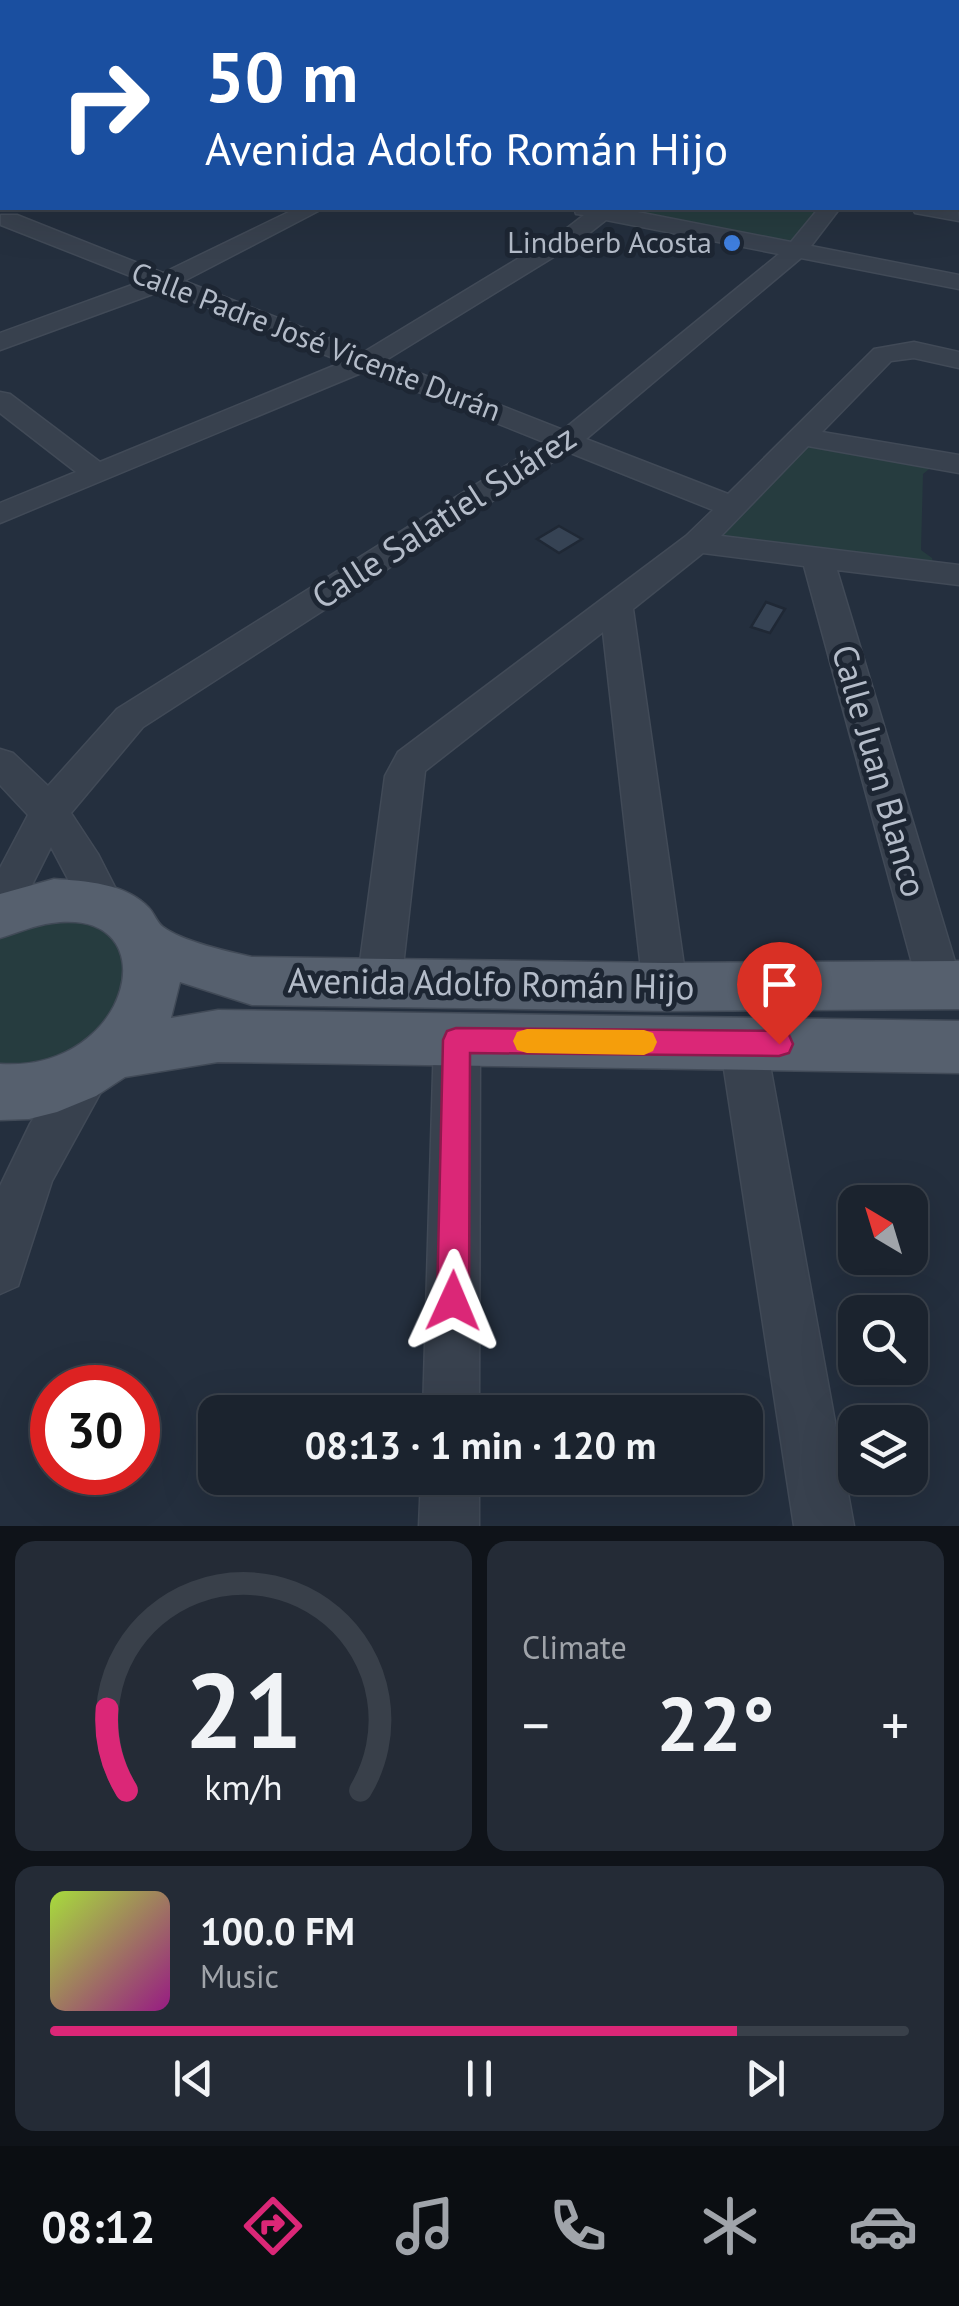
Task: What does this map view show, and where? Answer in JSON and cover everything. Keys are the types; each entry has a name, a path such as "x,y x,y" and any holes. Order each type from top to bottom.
{"main road":[{"path":"0,916 50,900 103,905 130,921 148,946 154,971 149,999 135,1027 101,1062"},
{"name":"Avenida Adolfo Román Hijo","path":"148,946 220,974 252,981 664,988 950,985"},
{"path":"218,1036 378,984"},
{"name":"Avenida Adolfo Román Hijo","path":"0,1092 52,1087 101,1062 165,1042 218,1036 959,1047"}],"street":[{"path":"5,222 38,210"},
{"path":"0,342 162,282 309,210"},
{"path":"0,514 364,362 605,210 959,282"},
{"name":"Calle Salatiel Suárez","path":"0,907 49,813 91,758 130,718 567,440 796,251 828,210"},
{"name":"Calle Padre José Vicente Durán","path":"5,222 734,507"},
{"path":"378,984 404,776 411,762 697,543 883,354 914,350 959,360"},
{"path":"0,400 98,474"},
{"path":"804,438 959,464"},
{"path":"697,543 959,576"},
{"name":"Calle Juan Blanco","path":"817,556 950,985"},
{"path":"616,605 664,988"},
{"path":"0,763 49,813 91,876 103,905"},
{"path":"451,1395 456,1040"},
{"path":"742,1043 824,1526"},
{"path":"4,1244 47,1140 101,1062"},
{"path":"0,1164 4,1244"},
{"path":"450,1495 450,1526"}],"green space":[{"path":"620,210 819,210 797,245"},
{"path":"810,446 933,466 923,474 921,550 933,562 731,541 720,534 802,448"},
{"path":"53,915 112,930 136,984 87,1053 0,1069 0,929"}],"building":[{"path":"559,526 582,539 559,553 537,539"},
{"path":"766,602 785,609 770,633 751,627"}],"slow traffic":[{"path":"527,1041 644,1042"}],"place":[{"name":"Lindberb Acosta","path":"732,243"}],"route":[{"path":"453,1301 456,1040 779,1044"}]}
